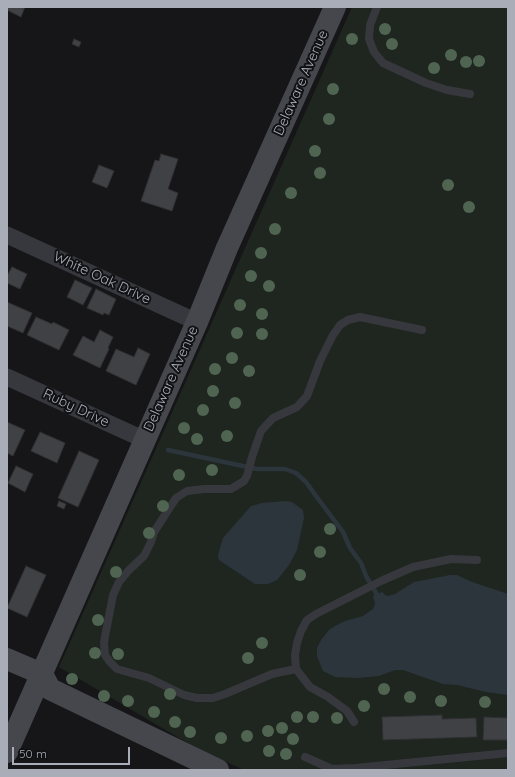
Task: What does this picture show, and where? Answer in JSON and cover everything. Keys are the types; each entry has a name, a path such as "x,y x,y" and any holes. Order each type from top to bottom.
{"street":[{"name":"Delaware Avenue","path":"7,752 197,322 227,248 335,7"},
{"name":"White Oak Drive","path":"7,235 197,322"},
{"name":"Ruby Drive","path":"7,377 145,440"},
{"path":"7,659 42,674 50,689 218,770"}],"lane":[{"path":"377,7 370,25 369,40 374,52 383,63 426,83 447,90 470,94"},
{"path":"296,669 272,674 213,698 197,698 184,695 149,678 117,669 105,655 104,642 113,595 119,582 128,570 144,556 154,532 176,498 188,491 204,489 231,489 244,481 247,476 261,431 273,418 297,407 307,396 320,361 333,335 340,325 348,320 360,317 422,330"},
{"path":"354,722 348,711 328,696 310,687 296,669 295,655 297,643 307,620 316,614 363,592 398,573 427,563 451,559 478,560"},
{"path":"305,757 332,769 355,769 508,753"}],"shaded area":[{"path":"352,7 508,7 508,770 244,770 196,748 59,667"},
{"path":"292,502 303,510 304,518 297,550 289,565 277,580 268,584 255,584 219,560 218,555 223,538 251,506 262,503"},
{"path":"457,575 472,582 508,594 508,695 486,692 457,685 443,684 403,670 395,670 379,676 358,678 335,677 323,671 317,656 317,648 321,640 329,630 335,626 345,621 363,616 373,609 375,604 373,596 382,592 388,596 395,594 414,582"}],"building":[{"path":"7,7 25,7 21,17 7,10"},
{"path":"74,39 81,42 79,47 72,44"},
{"path":"161,154 178,159 168,189 178,193 172,211 141,201 155,160 159,161"},
{"path":"99,165 114,171 107,188 92,182"},
{"path":"12,267 27,274 20,289 7,283 7,276"},
{"path":"75,280 92,288 83,305 67,297"},
{"path":"96,289 116,299 109,315 104,313 103,315 87,308"},
{"path":"7,302 32,313 23,333 7,326"},
{"path":"36,317 52,324 53,322 69,330 59,350 27,335"},
{"path":"100,330 113,337 100,368 73,355 83,336 94,342"},
{"path":"138,348 150,354 136,385 106,371 116,349 134,357"},
{"path":"7,422 25,430 13,456 7,453"},
{"path":"40,432 65,443 57,463 31,451"},
{"path":"79,451 99,460 78,507 58,498"},
{"path":"16,466 33,474 25,492 8,483"},
{"path":"59,501 66,504 64,509 57,506"},
{"path":"26,566 46,575 27,617 7,608"},
{"path":"442,715 442,719 476,718 477,737 383,740 382,717"},
{"path":"484,717 508,718 508,740 483,740"}],"waterway":[{"path":"168,450 257,469 285,469 296,473 306,482 343,532 350,548 361,563 366,576 379,598"}]}
